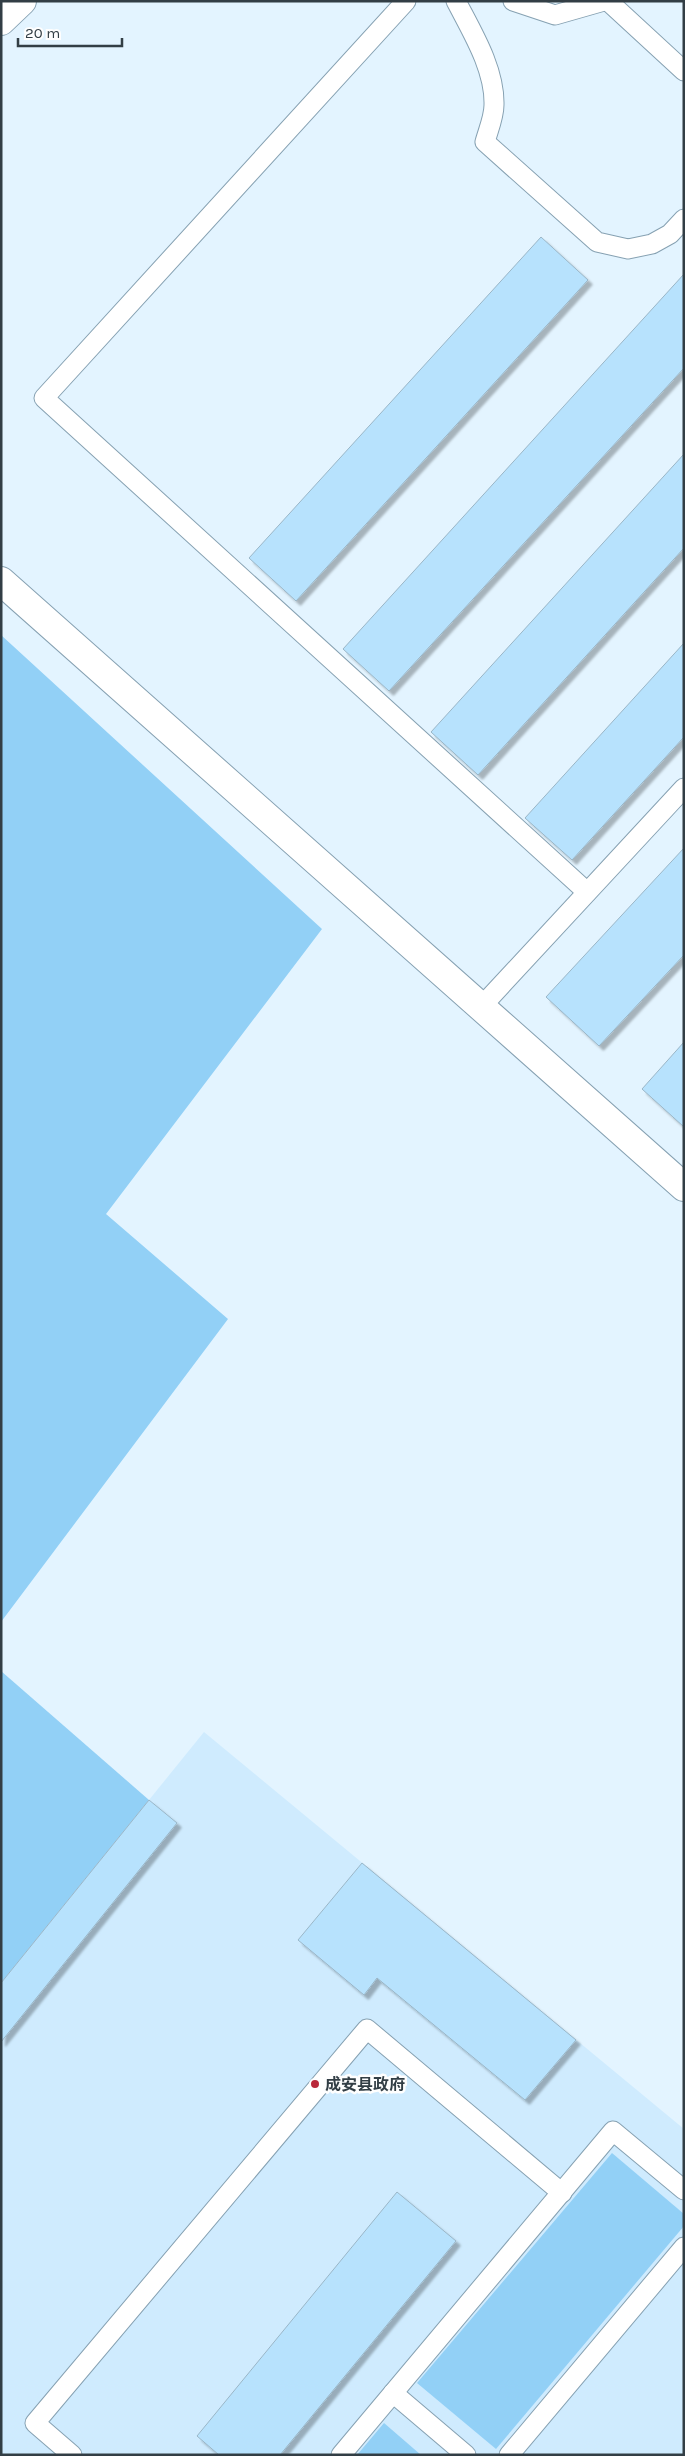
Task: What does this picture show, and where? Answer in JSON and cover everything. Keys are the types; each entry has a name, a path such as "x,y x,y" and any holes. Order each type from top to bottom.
{"street":[{"path":"1,21 22,1"},
{"path":"1,581 684,1187"}],"lane":[{"path":"406,1 44,398 587,892"},
{"path":"456,1 476,39 490,78 494,105 485,142 597,242 628,249 652,244 670,234 684,219"},
{"path":"513,1 555,15 606,1 684,71"},
{"path":"481,1007 684,788"},
{"path":"72,2455 35,2423 367,2029 562,2193"},
{"path":"341,2455 614,2131 684,2190"},
{"path":"509,2455 684,2247"},
{"path":"393,2393 466,2455"}],"shaded area":[{"path":"1,635 322,929 106,1214 228,1319 1,1622"},
{"path":"1,1671 149,1800 1,1983"},
{"name":"成安县政府","path":"204,1732 684,2129 684,2455 1,2455 1,1983"},
{"path":"612,2153 684,2214 684,2226 496,2449 417,2383"},
{"path":"384,2423 421,2455 357,2455"}],"building":[{"path":"541,237 588,280 296,601 249,558"},
{"path":"684,274 684,368 389,691 343,649"},
{"path":"684,454 684,548 478,775 431,732"},
{"path":"684,643 684,737 572,860 525,818"},
{"path":"684,848 684,955 599,1046 546,997"},
{"path":"684,1042 684,1127 642,1089"},
{"path":"149,1800 177,1823 1,2042 1,1983"},
{"path":"362,1863 576,2040 525,2100 377,1978 364,1995 298,1940"},
{"path":"397,2192 456,2241 280,2455 219,2455 197,2436"}],"place":[{"name":"成安县政府","path":"315,2084"}]}
